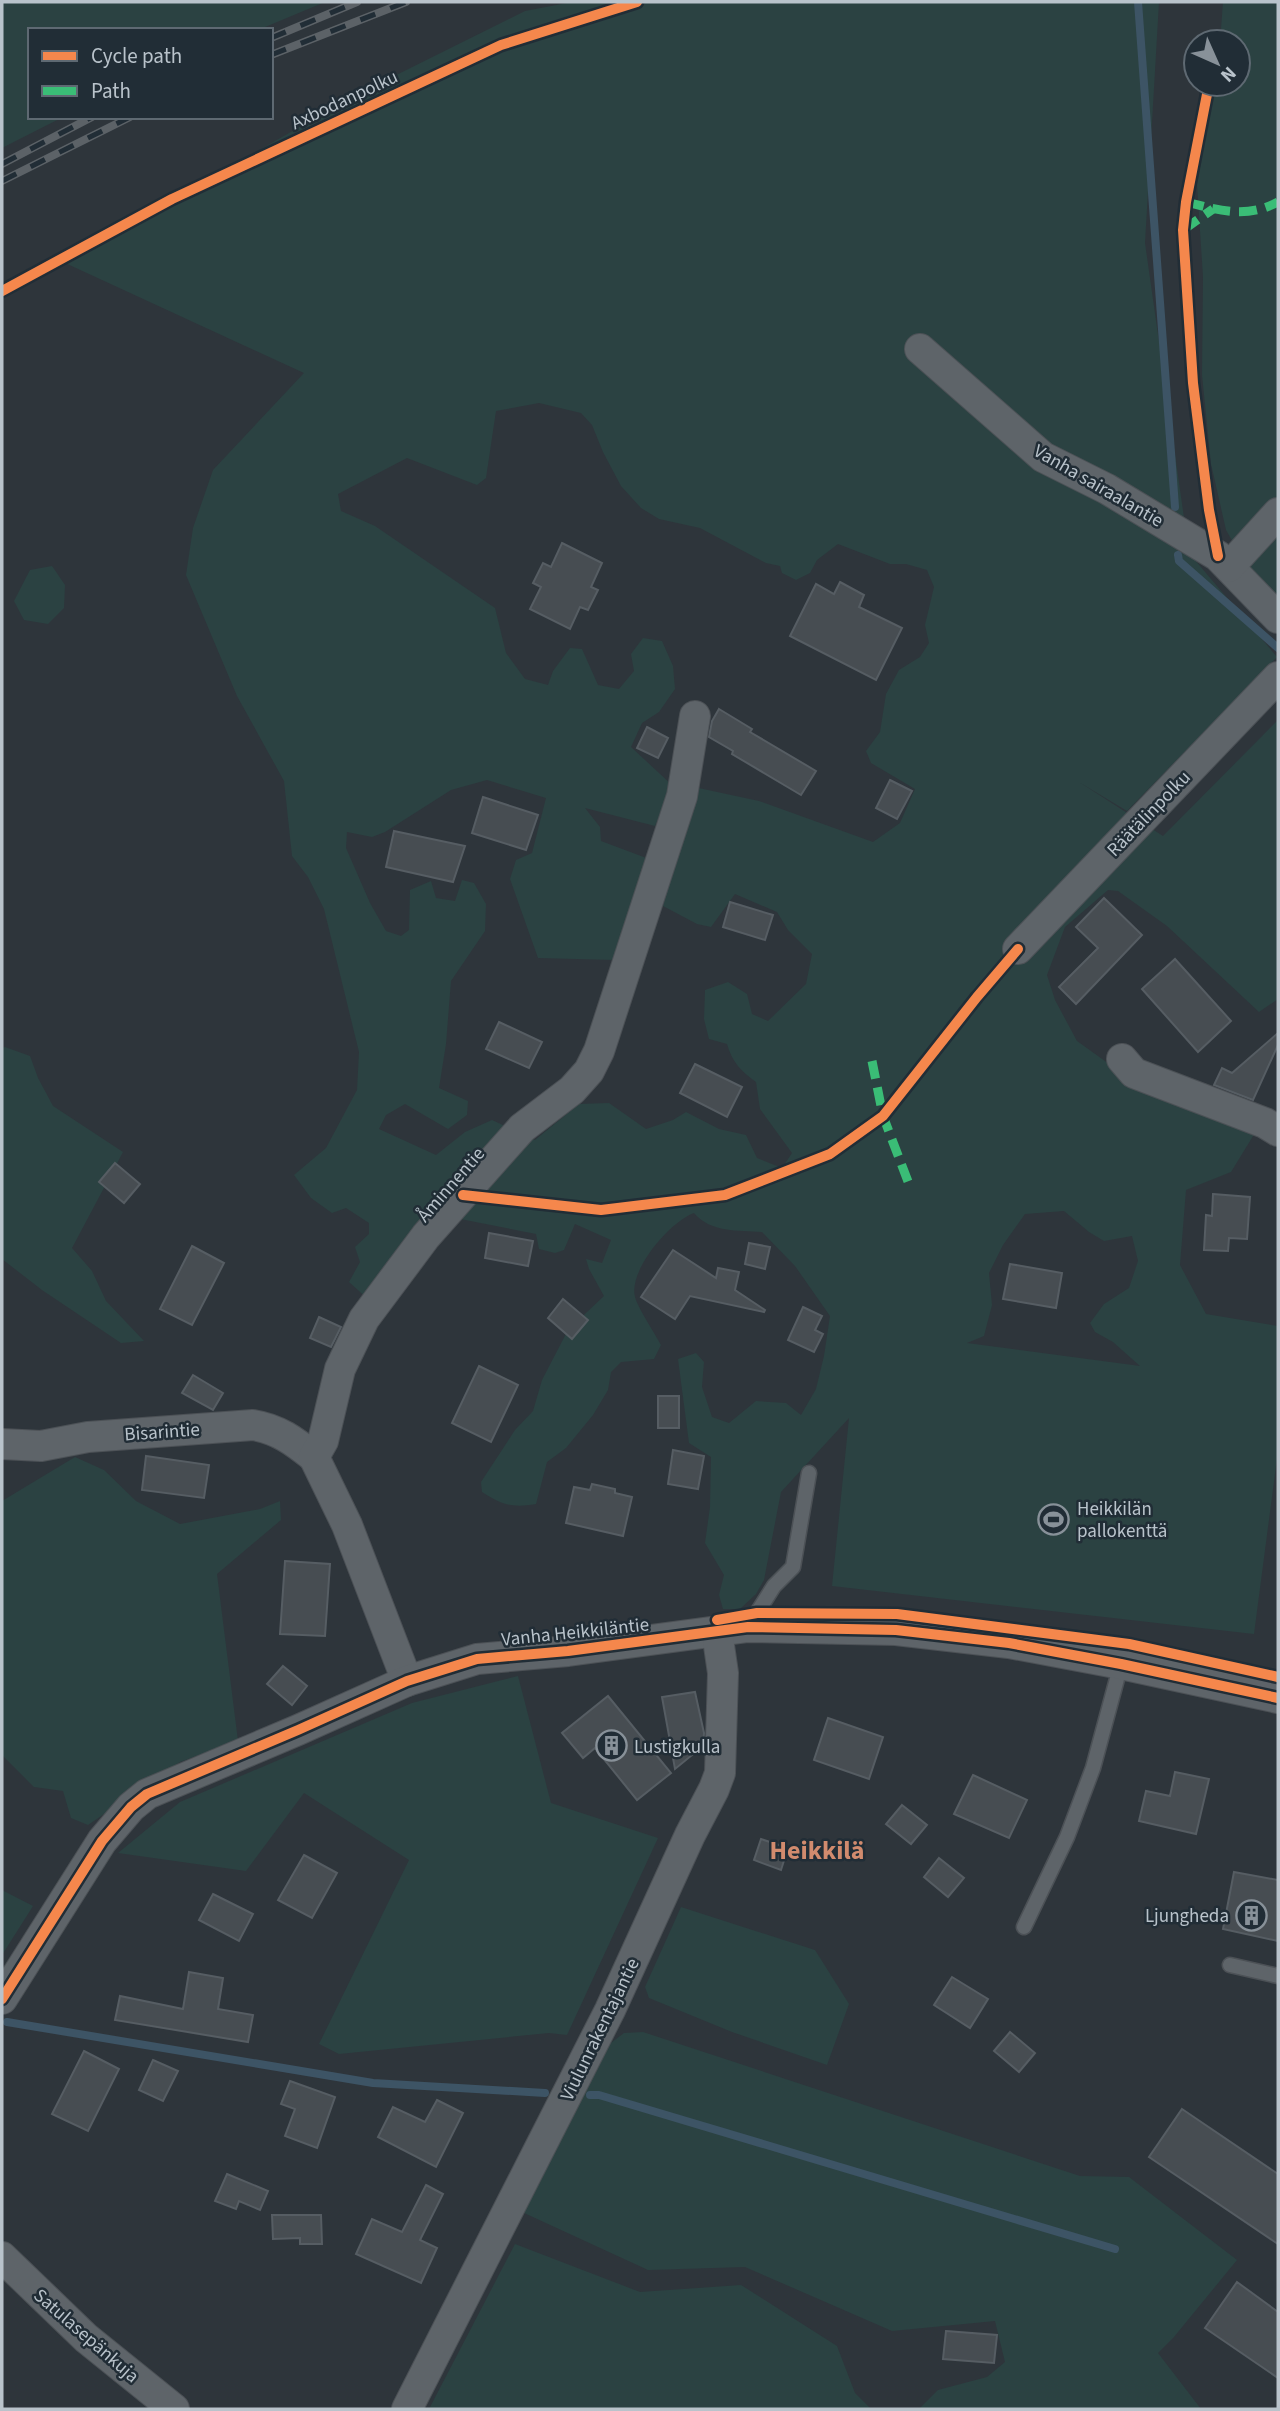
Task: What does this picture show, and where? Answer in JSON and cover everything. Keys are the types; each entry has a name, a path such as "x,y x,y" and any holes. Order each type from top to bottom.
{"street":[{"name":"Vanha sairaalantie","path":"920,349 1043,457 1107,489 1218,556 1278,618"},
{"path":"1229,567 1278,513"},
{"name":"Räätälinpolku","path":"1018,949 1278,677"},
{"name":"Åminnentie","path":"314,1457 323,1441 340,1369 364,1319 426,1236 522,1128 572,1090 589,1070 600,1051 682,796 695,716"},
{"path":"1122,1059 1134,1073 1265,1123 1278,1131"},
{"name":"Bisarintie","path":"2,1444 41,1446 88,1437 253,1424 281,1433 314,1457"},
{"path":"314,1457 347,1525 407,1681"},
{"name":"Vanha Heikkiläntie","path":"2,1999 102,1841 131,1807 147,1794 407,1681 477,1658 568,1651 748,1627 896,1630 1009,1643 1278,1698"},
{"name":"Viulunrakentajantie","path":"407,2409 610,2010 690,1835 714,1789 720,1773 723,1673 717,1632"},
{"name":"Satulasepänkuja","path":"2,2257 86,2338 174,2409"}],"lane":[{"path":"748,1627 774,1586 793,1567 809,1474"},
{"path":"1024,1927 1067,1837 1093,1768 1121,1664"},
{"path":"1230,1965 1278,1976"}],"green space":[{"path":"2,2 325,2 263,28 28,28 28,119 59,119 2,148"},
{"path":"572,2 1159,2 1145,243 1189,553 1277,657 1127,811 1079,782 1163,836 1278,720 1278,999 1259,1012 1167,926 1118,891 1108,890 1065,927 1047,975 1055,1000 1077,1041 1130,1079 1258,1128 1231,1172 1186,1190 1180,1265 1206,1314 1278,1326 1278,1451 1254,1634 832,1586 849,1418 781,1492 764,1580 756,1594 740,1609 723,1609 719,1595 724,1575 705,1543 710,1507 711,1457 689,1443 678,1359 696,1353 704,1362 702,1387 712,1417 729,1423 756,1401 786,1403 801,1415 816,1389 830,1316 795,1266 762,1232 717,1227 708,1224 694,1213 663,1236 638,1274 635,1297 661,1345 654,1359 621,1362 611,1372 608,1390 593,1415 566,1448 547,1462 536,1504 520,1506 495,1500 482,1492 481,1482 515,1430 533,1411 542,1380 568,1330 604,1296 586,1259 602,1263 611,1240 575,1224 564,1250 555,1253 539,1249 536,1234 455,1218 369,1300 349,1282 360,1262 355,1247 369,1234 369,1223 346,1208 332,1213 311,1198 294,1175 326,1148 357,1090 359,1052 324,909 308,877 292,856 284,781 237,696 186,575 193,528 213,470 304,373 63,262 352,97 525,11","holes":["539,403 581,413 592,425 621,486 641,508 659,519 700,528 766,563 780,566 782,573 796,580 810,573 817,560 838,544 890,564 906,564 927,570 934,587 925,625 929,643 920,657 899,670 886,694 880,732 866,751 871,763 915,789 900,823 873,842 759,801 694,787 663,906 697,924 711,927 735,894 777,912 788,930 812,954 806,984 768,1021 752,1014 747,994 728,982 705,990 704,1019 709,1039 727,1044 738,1066 756,1082 760,1109 792,1153 782,1168 757,1158 746,1135 719,1129 686,1112 673,1120 646,1129 609,1103 579,1104 535,1140 492,1120 465,1132 436,1155 379,1129 386,1115 405,1104 448,1129 467,1115 468,1101 439,1088 451,981 485,931 486,904 474,883 462,880 455,901 436,898 431,881 410,890 409,930 401,936 386,931 370,903 346,848 347,832 372,837 385,832 451,790 487,780 546,798 532,853 516,860 510,879 538,958 615,960 649,859 601,841 600,827 585,808 655,826 673,786 631,747 642,723 659,712 675,689 673,666 662,641 643,638 631,654 634,671 619,689 598,685 582,649 570,648 553,671 548,685 525,679 506,653 495,608 375,526 341,511 338,494 407,458 477,485 486,478 496,411","1064,1211 1104,1241 1132,1236 1138,1261 1129,1288 1104,1304 1090,1323 1095,1332 1113,1342 1140,1366 967,1343 984,1336 992,1305 989,1273 1003,1245 1025,1214"]},
{"path":"1223,2 1278,2 1278,597 1255,581 1226,530 1211,464 1202,375 1203,277 1197,184 1212,98 1252,98 1252,28 1221,28"},
{"path":"52,566 65,585 64,608 48,624 24,620 14,601 30,570"},
{"path":"2,1048 30,1056 53,1106 123,1152 72,1248 92,1271 106,1301 144,1341 121,1343 42,1290 2,1259"},
{"path":"75,1457 104,1470 136,1501 180,1524 260,1509 280,1501 281,1520 217,1574 238,1741 180,1762 88,1825 71,1818 63,1791 34,1787 2,1755 2,1501"},
{"path":"518,1676 551,1803 658,1838 567,2035 549,2033 339,2054 319,2044 409,1860 304,1793 246,1871 118,1853 180,1802 412,1703"},
{"path":"2,1890 33,1906 2,1955"},
{"path":"681,1907 815,1950 849,2004 827,2065 732,2032 649,1998 645,1987"},
{"path":"643,2032 1080,2176 1129,2177 1237,2260 1158,2353 1201,2409 919,2409 938,2390 987,2377 1005,2362 995,2321 892,2331 745,2267 648,2270 522,2212 599,2052 624,2033"},
{"path":"515,2244 640,2292 741,2285 837,2346 855,2393 871,2409 429,2409"}],"building":[{"path":"562,543 602,563 591,587 598,590 588,610 580,607 570,629 530,609 541,587 533,583 543,563 551,567"},
{"path":"840,582 864,595 859,607 902,628 876,680 790,636 816,584 834,594"},
{"path":"719,709 752,729 750,732 816,771 801,795 732,754 733,751 709,737 712,721"},
{"path":"647,727 668,738 658,758 637,748"},
{"path":"890,780 912,791 897,819 876,808"},
{"path":"483,797 538,815 526,850 472,833"},
{"path":"394,831 465,846 453,882 386,867"},
{"path":"1104,898 1142,935 1076,1004 1059,987 1098,948 1076,927"},
{"path":"730,902 773,915 765,940 723,927"},
{"path":"1175,959 1231,1021 1198,1052 1142,989"},
{"path":"499,1022 542,1042 529,1068 486,1049"},
{"path":"1278,1033 1278,1045 1253,1100 1214,1085 1222,1068 1232,1073"},
{"path":"695,1064 742,1087 727,1117 680,1093"},
{"path":"115,1163 140,1184 124,1203 99,1182"},
{"path":"1213,1194 1250,1197 1247,1239 1229,1238 1228,1251 1204,1250 1206,1215 1212,1216"},
{"path":"489,1233 533,1241 528,1266 485,1258"},
{"path":"749,1243 770,1247 765,1269 745,1264"},
{"path":"192,1246 224,1263 192,1325 160,1309"},
{"path":"673,1250 716,1278 718,1268 739,1272 735,1290 765,1310 764,1312 690,1296 675,1319 641,1297"},
{"path":"1010,1264 1062,1273 1056,1308 1003,1299"},
{"path":"563,1299 588,1320 572,1339 548,1318"},
{"path":"803,1307 822,1316 815,1330 823,1334 814,1352 788,1340"},
{"path":"319,1317 341,1327 331,1347 310,1338"},
{"path":"479,1366 518,1385 491,1442 452,1423"},
{"path":"193,1375 223,1393 213,1410 182,1393"},
{"path":"658,1396 679,1396 679,1428 658,1428"},
{"path":"673,1450 704,1456 698,1489 668,1484"},
{"path":"146,1456 209,1465 204,1498 142,1490"},
{"path":"592,1484 615,1489 615,1493 632,1497 623,1536 566,1523 574,1487 590,1490"},
{"path":"285,1561 330,1564 325,1636 280,1634"},
{"path":"283,1666 307,1686 292,1705 267,1684"},
{"path":"695,1692 704,1733 703,1746 675,1769 662,1697"},
{"name":"Lustigkulla","path":"608,1696 671,1773 637,1800 595,1748 583,1758 562,1733"},
{"path":"828,1718 883,1737 869,1779 814,1760"},
{"path":"1175,1772 1209,1779 1196,1834 1139,1821 1146,1791 1170,1796"},
{"path":"973,1775 1027,1800 1009,1838 954,1814"},
{"path":"902,1805 927,1825 911,1844 886,1824"},
{"path":"761,1839 788,1848 781,1870 754,1860"},
{"path":"304,1855 337,1873 312,1918 278,1900"},
{"path":"939,1858 964,1878 948,1897 924,1877"},
{"name":"Ljungheda","path":"1234,1872 1278,1880 1278,1941 1223,1929"},
{"path":"213,1894 253,1914 239,1941 199,1920"},
{"path":"189,1972 223,1978 218,2009 253,2015 248,2042 115,2020 120,1996 183,2009"},
{"path":"952,1977 988,1999 970,2028 934,2005"},
{"path":"1010,2032 1035,2053 1019,2072 994,2051"},
{"path":"84,2051 119,2069 88,2131 52,2114"},
{"path":"153,2060 178,2071 163,2101 139,2090"},
{"path":"290,2081 335,2097 317,2148 285,2136 295,2109 281,2104"},
{"path":"437,2100 463,2113 436,2167 378,2137 393,2107 425,2122"},
{"path":"1182,2109 1278,2174 1278,2244 1149,2157"},
{"path":"227,2174 268,2191 260,2210 239,2201 236,2209 215,2201"},
{"path":"426,2185 443,2194 420,2240 437,2248 421,2283 356,2254 372,2219 402,2232"},
{"path":"272,2215 321,2215 322,2244 300,2244 300,2238 273,2239"},
{"path":"1237,2282 1278,2312 1278,2378 1205,2328"},
{"path":"946,2331 997,2335 994,2363 943,2359"}],"waterway":[{"path":"1138,2 1175,507"},
{"path":"1178,555 1179,561 1278,648"},
{"path":"7,2022 373,2083 545,2093"},
{"path":"590,2095 599,2095 1115,2249"}],"railway":[{"path":"273,37 357,2"},
{"path":"273,54 406,2"},
{"path":"2,164 88,119"},
{"path":"2,181 126,119"}],"marked path":[{"path":"1186,202 1244,212 1278,202"},
{"path":"1183,230 1213,209"},
{"path":"872,1061 883,1116 909,1184"}],"cycle path":[{"name":"Axbodanpolku","path":"2,291 172,199 501,45 637,2"},
{"path":"1206,98 1183,230 1193,383 1209,510 1218,556"},
{"path":"463,1195 601,1210 725,1195 830,1154 883,1116 1018,949"},
{"path":"717,1620 757,1613 897,1614 1129,1644 1278,1677"},
{"path":"2,1999 102,1841 131,1807 147,1794 407,1681 477,1659 568,1651 748,1627 896,1630 1009,1643 1278,1698"}],"place":[{"name":"Heikkilän pallokenttä","path":"1054,1519"},
{"name":"Lustigkulla","path":"611,1746"},
{"name":"Ljungheda","path":"1252,1915"}],"district":[{"name":"Heikkilä","path":"817,1850"}]}
